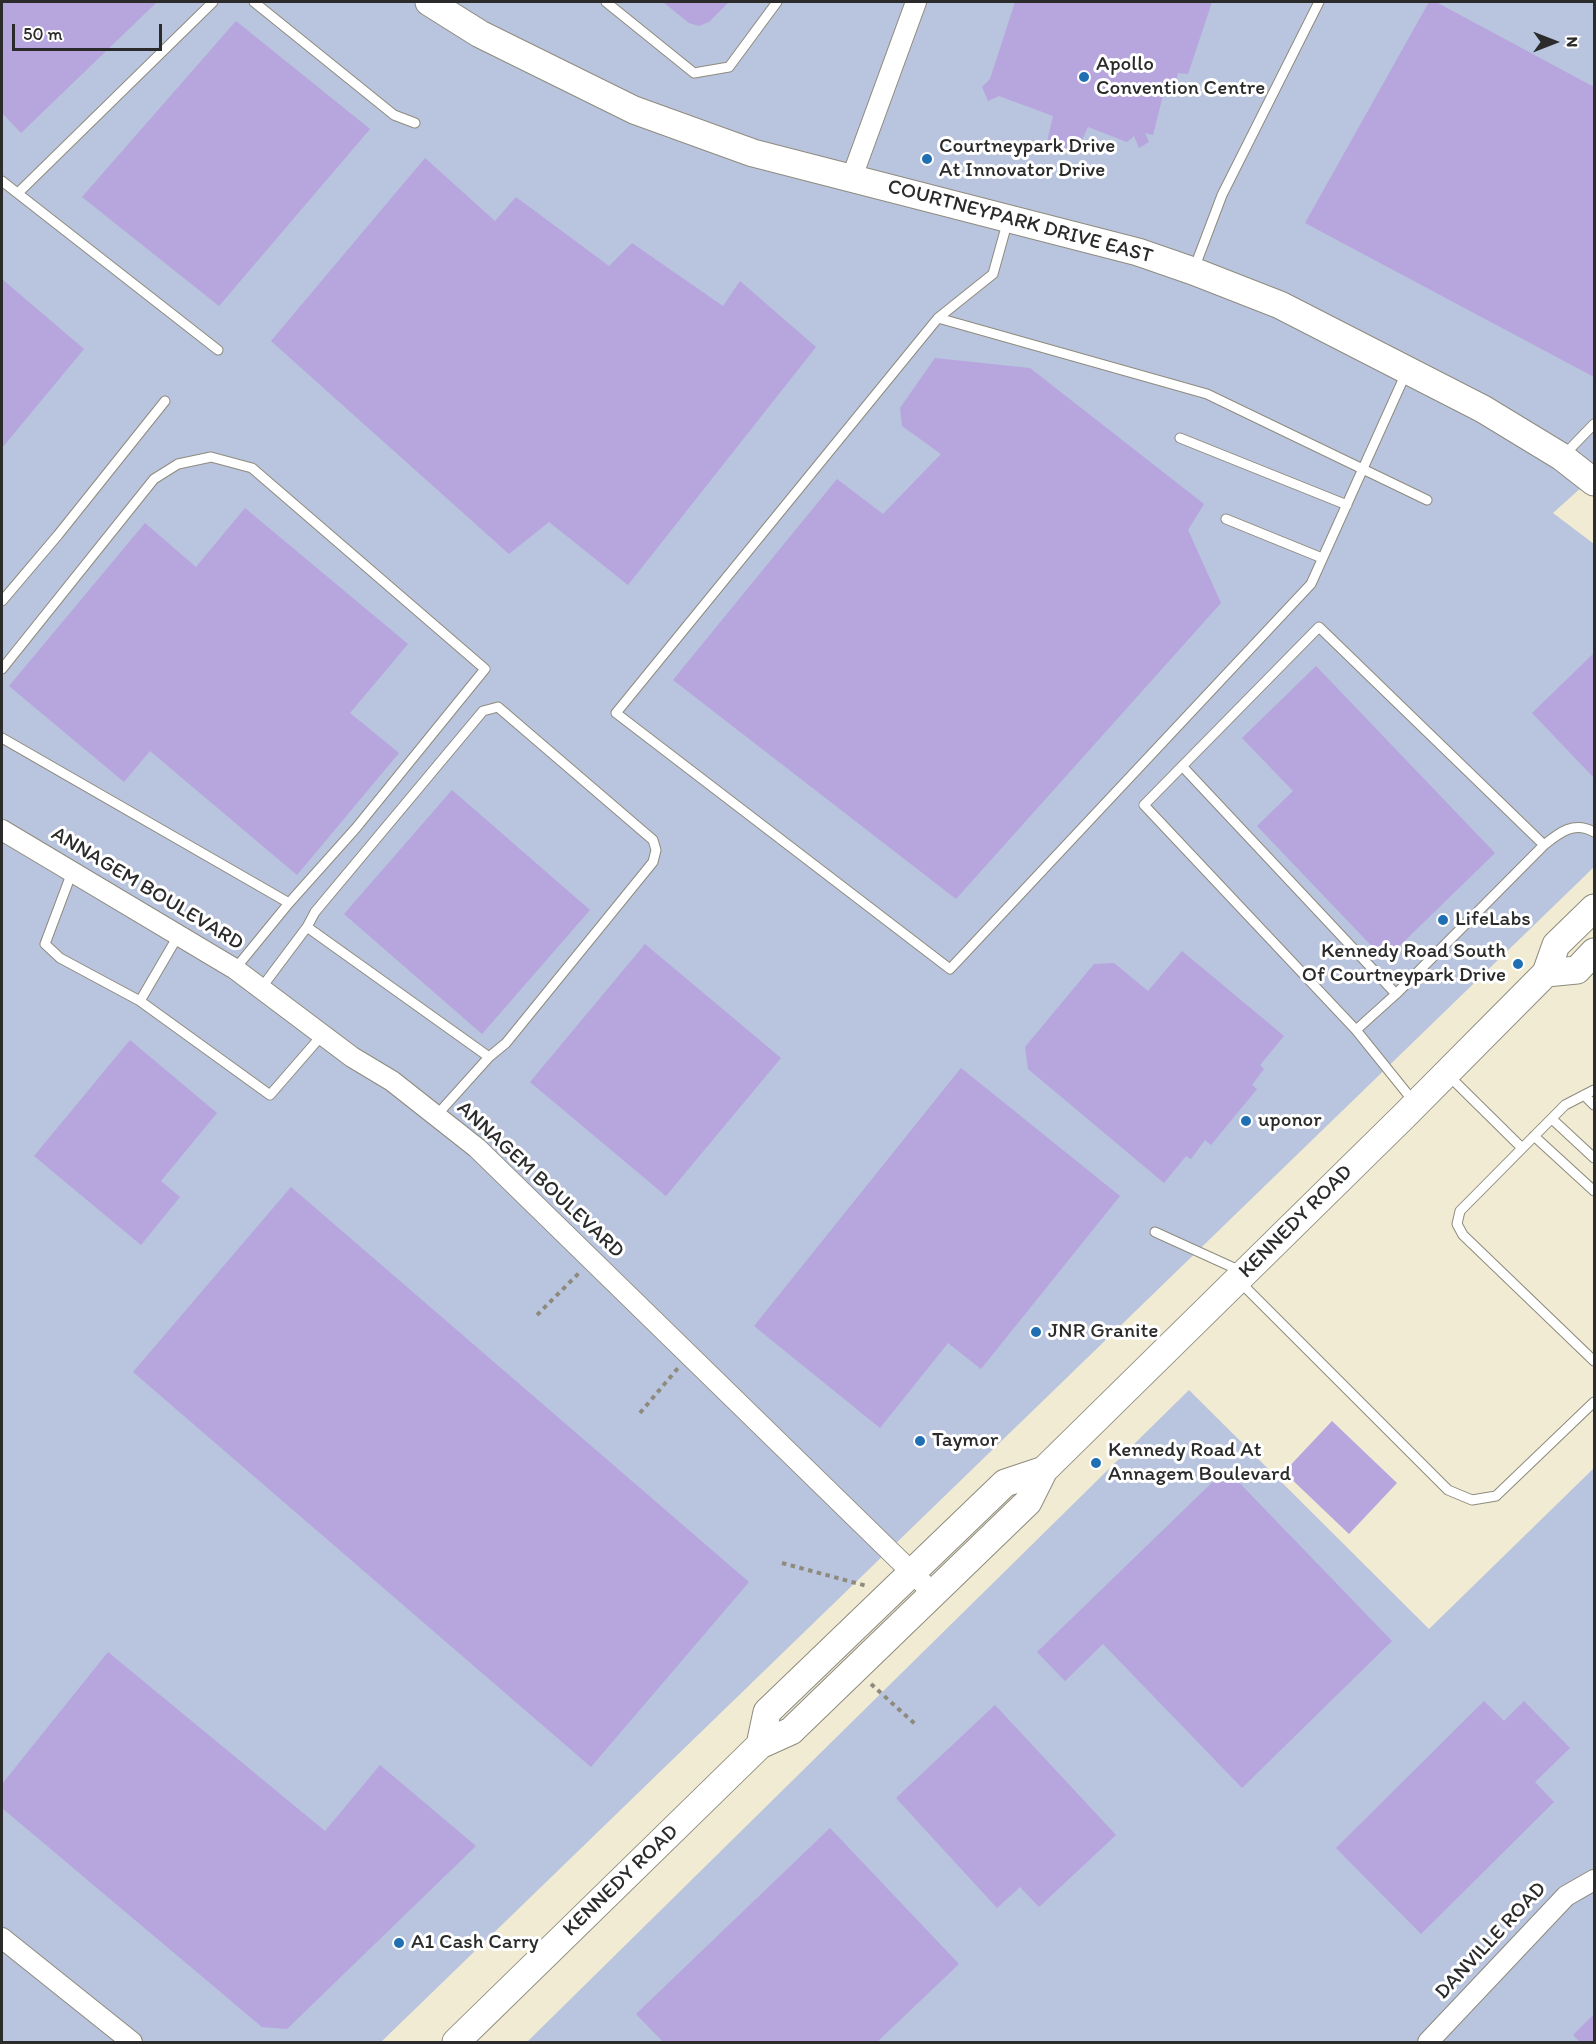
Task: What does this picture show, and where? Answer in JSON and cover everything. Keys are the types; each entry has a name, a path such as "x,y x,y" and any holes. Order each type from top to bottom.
{"main road":[{"name":"COURTNEYPARK DRIVE EAST","path":"429,2 480,33 634,110 753,153 1138,252 1280,305 1483,409 1562,458 1594,482"},
{"name":"KENNEDY ROAD","path":"456,2043 760,1745 791,1731 1028,1502 1044,1470 1546,973 1556,945 1594,908"},
{"path":"1546,973 1576,970 1593,957"},
{"name":"KENNEDY ROAD","path":"760,1745 767,1712 1005,1483 1044,1470"}],"street":[{"path":"852,177 916,2"},
{"name":"ANNAGEM BOULEVARD","path":"2,830 262,987 352,1057 392,1081 477,1148 933,1593"},
{"name":"DANVILLE ROAD","path":"1428,2043 1566,1896 1594,1880"},
{"path":"2,1938 132,2043"}],"lane":[{"path":"18,193 213,2"},
{"path":"254,2 394,115 415,123"},
{"path":"606,2 694,73 729,67 777,2"},
{"path":"1193,271 1222,195 1319,2"},
{"path":"2,180 218,350"},
{"path":"1009,218 993,274 938,318 616,713 950,969 1311,584 1408,370"},
{"path":"938,318 1207,394 1427,500"},
{"path":"2,601 165,401"},
{"path":"1562,458 1594,424"},
{"path":"1180,438 1347,505"},
{"path":"2,669 154,479 178,464 210,457 252,468 485,669 356,828 289,903 235,969"},
{"path":"1226,519 1322,558"},
{"path":"1416,1104 1356,1030 1144,805 1319,627 1544,845"},
{"path":"262,987 307,927 315,912 483,711 498,706 653,840 656,850 653,862 506,1043 489,1057 436,1116"},
{"path":"2,738 289,903"},
{"path":"1182,766 1396,994"},
{"path":"1356,1030 1396,994 1544,845 1563,830 1578,826 1594,832"},
{"path":"72,872 45,944 60,958 140,1001 270,1095 323,1034"},
{"path":"307,927 489,1057"},
{"path":"140,1001 178,936"},
{"path":"1447,1073 1522,1148"},
{"path":"1594,1090 1565,1105 1460,1211 1457,1224 1463,1235 1594,1361"},
{"path":"1584,1095 1594,1105"},
{"path":"1552,1119 1594,1158"},
{"path":"1534,1136 1594,1191"},
{"path":"1155,1232 1241,1276 1448,1490 1472,1500 1496,1496 1594,1402"}],"path":[{"path":"537,1315 592,1261"},
{"path":"640,1413 689,1355"},
{"path":"782,1563 866,1585 885,1598"},
{"path":"855,1668 915,1724"}],"shaded area":[{"path":"2,2 1594,2 1594,476 1553,513 1594,544 1594,867 381,2042 2,2042"},
{"path":"1189,1390 1429,1629 1594,1468 1594,2042 527,2042"}],"building":[{"path":"2,2 157,2 21,133 2,113"},
{"path":"663,2 729,2 709,22 699,26 689,23"},
{"name":"Apollo Convention Centre","path":"1015,2 1212,2 1188,74 1178,73 1172,97 1163,95 1153,135 1145,133 1149,142 1139,148 1134,136 1127,142 1088,127 1075,155 1046,146 1053,116 999,96 988,101 982,87 990,79"},
{"path":"1429,2 1436,2 1594,87 1594,377 1305,223"},
{"path":"236,21 370,129 219,306 82,197"},
{"path":"425,158 495,221 516,197 609,266 632,243 723,306 740,281 816,347 628,585 549,522 509,554 271,341"},
{"path":"2,279 84,349 2,448"},
{"path":"935,358 1030,368 1204,504 1188,530 1221,603 956,899 673,680 837,479 883,514 941,454 902,426 900,408"},
{"path":"245,508 408,644 350,713 399,753 297,875 150,751 124,782 9,686 145,523 196,567"},
{"path":"1594,653 1594,778 1532,713"},
{"path":"1316,666 1495,853 1385,960 1257,826 1293,791 1242,738"},
{"path":"452,790 590,910 482,1034 344,914"},
{"path":"645,944 781,1058 666,1196 530,1082"},
{"path":"1182,951 1284,1036 1260,1065 1264,1069 1252,1085 1257,1089 1211,1145 1205,1140 1191,1159 1186,1156 1164,1183 1028,1069 1025,1047 1094,964 1114,963 1148,991"},
{"path":"130,1040 217,1113 161,1181 180,1197 141,1245 34,1156"},
{"path":"961,1068 1120,1196 981,1369 948,1343 880,1428 754,1326"},
{"path":"291,1187 749,1582 591,1767 133,1372"},
{"path":"1332,1421 1397,1483 1349,1534 1284,1472"},
{"path":"1226,1469 1392,1641 1242,1788 1103,1644 1065,1681 1037,1652"},
{"path":"108,1652 325,1831 380,1765 476,1846 287,2029 262,2027 2,1808 2,1784"},
{"path":"1484,1701 1504,1721 1524,1701 1570,1748 1535,1782 1554,1802 1421,1934 1336,1848"},
{"path":"995,1705 1116,1835 1039,1907 1020,1887 997,1908 896,1798"},
{"path":"830,1828 959,1964 877,2042 663,2042 636,2014"},
{"path":"1594,2014 1594,2042 1580,2042 1573,2035"}],"place":[{"name":"Apollo Convention Centre","path":"1084,77"},
{"name":"Courtneypark Drive At Innovator Drive","path":"927,159"},
{"name":"LifeLabs","path":"1443,920"},
{"name":"Kennedy Road South Of Courtneypark Drive","path":"1518,964"},
{"name":"uponor","path":"1246,1121"},
{"name":"JNR Granite","path":"1036,1332"},
{"name":"Taymor","path":"920,1441"},
{"name":"Kennedy Road At Annagem Boulevard","path":"1096,1463"},
{"name":"A1 Cash Carry","path":"399,1943"}]}
